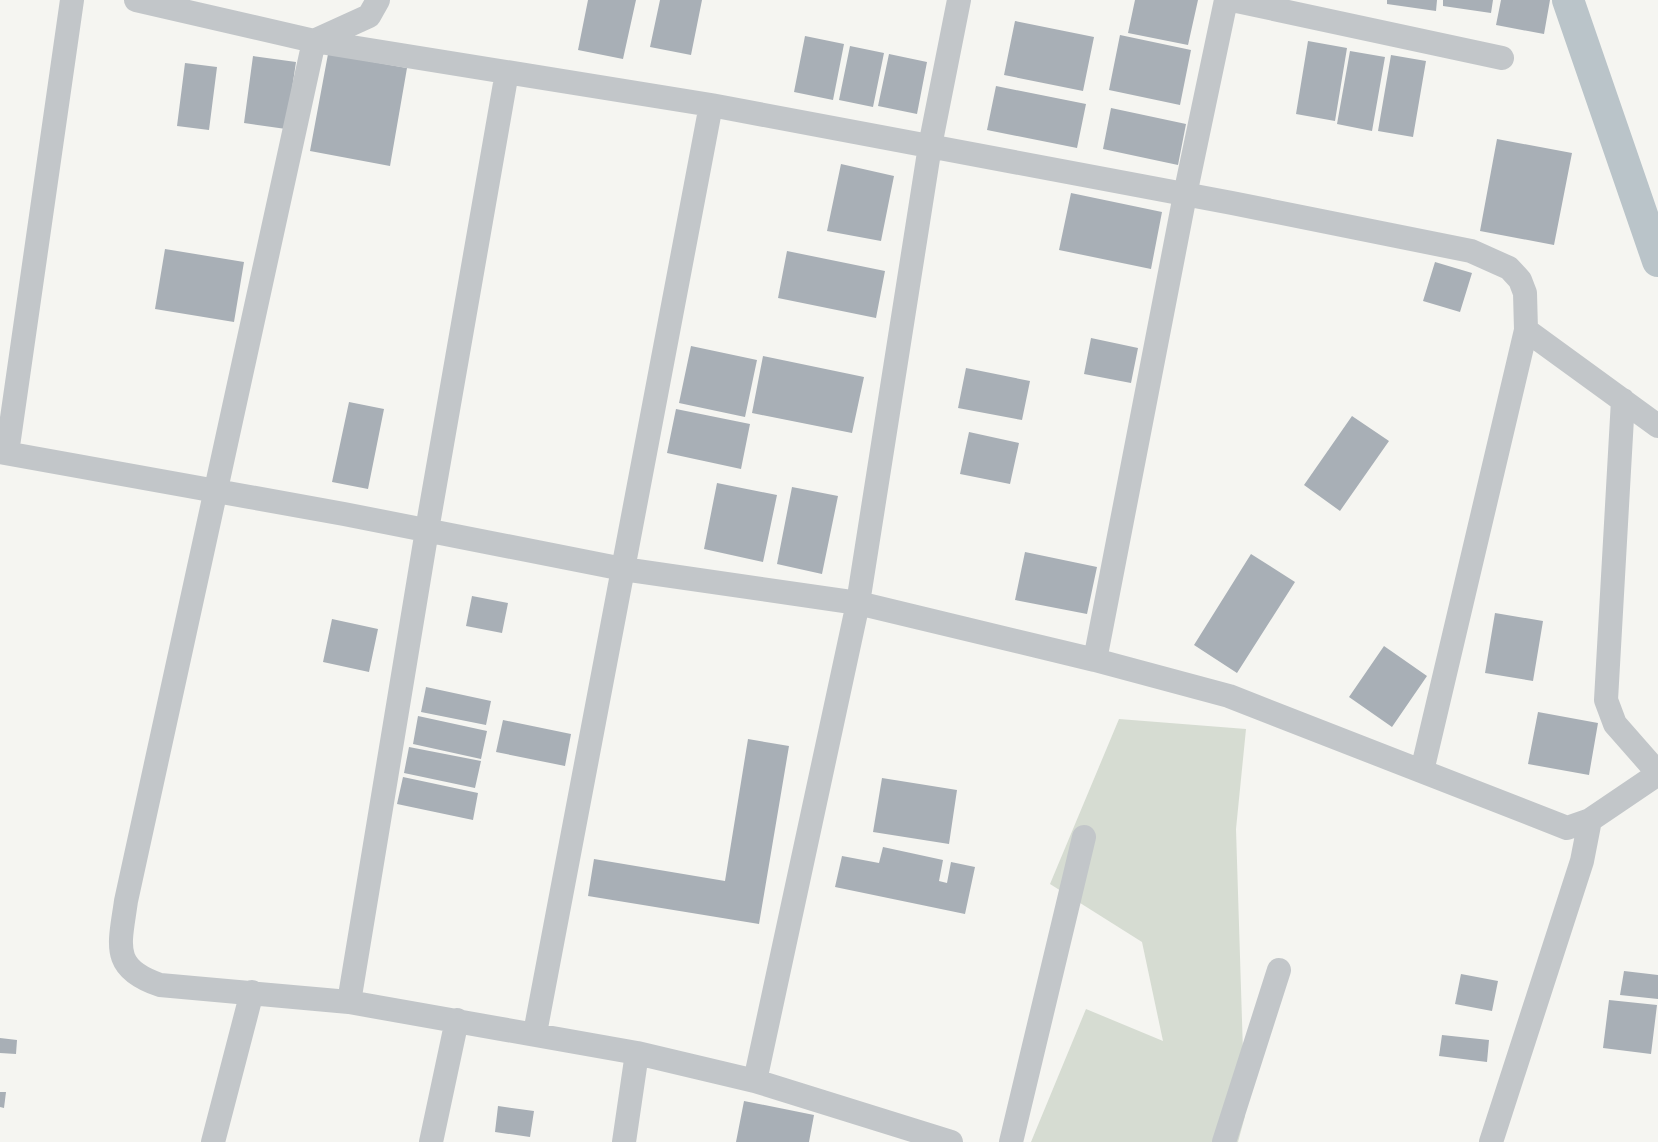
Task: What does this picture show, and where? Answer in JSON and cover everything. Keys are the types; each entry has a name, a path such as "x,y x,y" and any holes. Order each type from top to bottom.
{"street":[{"path":"72,0 3,452 217,490 623,569 858,603 1095,660 1230,696 1567,828 1590,820 1658,773 1615,724 1606,700 1623,400"},
{"path":"136,0 314,41 711,105 1185,195 1471,251 1509,268 1520,280 1525,293 1526,330 1422,771"},
{"path":"314,41 369,16 378,0"},
{"path":"755,1081 858,603 930,146 959,0"},
{"path":"1095,660 1185,195 1226,0"},
{"path":"1232,0 1502,58"},
{"path":"314,41 126,901 121,950 127,968 138,978 160,985 349,1002 535,1033 637,1053 755,1081 951,1142"},
{"path":"349,1002 427,530 507,72"},
{"path":"535,1033 711,105"},
{"path":"1526,330 1658,426"},
{"path":"1491,1142 1582,861 1590,820"},
{"path":"1011,1142 1084,837"},
{"path":"1224,1142 1279,970"},
{"path":"213,1142 252,992"},
{"path":"431,1142 457,1020"},
{"path":"624,1142 637,1053"}],"shaded area":[{"path":"1119,719 1246,729 1236,829 1245,1116 1238,1142 1031,1142 1086,1009 1163,1041 1142,942 1050,884"}],"building":[{"path":"588,0 636,0 623,59 578,50"},
{"path":"660,0 702,0 691,55 650,47"},
{"path":"1135,0 1198,0 1188,45 1128,33"},
{"path":"1387,0 1437,0 1436,11 1387,4"},
{"path":"1443,0 1493,0 1491,13 1443,6"},
{"path":"1501,0 1550,0 1544,34 1496,25"},
{"path":"1015,21 1094,37 1083,91 1004,75"},
{"path":"1120,35 1191,50 1180,105 1109,90"},
{"path":"805,36 844,44 833,100 794,92"},
{"path":"1308,41 1347,48 1335,121 1296,114"},
{"path":"850,46 884,53 873,107 839,100"},
{"path":"1350,51 1385,57 1372,131 1337,124"},
{"path":"328,54 407,68 390,166 310,151"},
{"path":"889,54 927,62 917,114 878,106"},
{"path":"1391,55 1426,61 1413,137 1378,131"},
{"path":"253,56 296,62 286,129 244,123"},
{"path":"185,63 217,67 209,130 177,126"},
{"path":"996,86 1086,104 1077,148 987,130"},
{"path":"1111,108 1186,124 1178,165 1103,149"},
{"path":"1497,139 1572,153 1554,245 1480,231"},
{"path":"841,164 894,176 881,241 827,231"},
{"path":"1071,193 1162,212 1151,269 1059,250"},
{"path":"165,249 244,262 234,322 155,309"},
{"path":"787,251 885,271 876,318 778,298"},
{"path":"1435,262 1472,273 1460,312 1423,301"},
{"path":"1091,338 1138,348 1131,383 1084,374"},
{"path":"691,346 757,360 745,417 679,403"},
{"path":"763,356 864,377 852,433 752,413"},
{"path":"966,368 1030,381 1022,420 958,408"},
{"path":"349,402 384,409 368,489 332,482"},
{"path":"676,409 750,424 741,469 667,453"},
{"path":"1352,416 1389,441 1340,511 1304,485"},
{"path":"969,432 1019,443 1010,484 960,474"},
{"path":"717,483 777,495 763,562 704,549"},
{"path":"792,487 838,496 822,574 777,564"},
{"path":"1025,552 1097,567 1087,614 1015,600"},
{"path":"1251,554 1295,582 1237,673 1194,645"},
{"path":"472,596 508,603 502,633 466,626"},
{"path":"1495,613 1543,621 1533,681 1485,673"},
{"path":"332,619 378,629 369,672 323,662"},
{"path":"1384,646 1427,676 1392,727 1349,697"},
{"path":"426,687 491,701 486,725 421,712"},
{"path":"1538,712 1598,723 1589,775 1528,764"},
{"path":"418,716 487,731 481,759 413,744"},
{"path":"503,720 571,734 565,766 496,752"},
{"path":"748,739 789,746 759,924 588,896 594,859 725,881"},
{"path":"409,747 481,761 475,788 404,773"},
{"path":"403,777 478,793 473,820 397,804"},
{"path":"882,778 957,790 949,844 873,832"},
{"path":"883,847 943,860 939,881 947,883 951,862 975,867 965,914 835,887 842,856 879,863"},
{"path":"1624,971 1658,975 1658,999 1620,995"},
{"path":"1461,974 1498,981 1492,1011 1455,1004"},
{"path":"1609,1000 1657,1005 1651,1054 1603,1048"},
{"path":"1442,1035 1489,1040 1487,1062 1439,1056"},
{"path":"0,1038 17,1040 16,1054 0,1053"},
{"path":"0,1092 6,1092 4,1108 0,1107"},
{"path":"744,1101 814,1115 809,1142 736,1142"},
{"path":"498,1106 534,1111 530,1137 495,1132"}],"waterway":[{"path":"1568,0 1658,261"}]}
